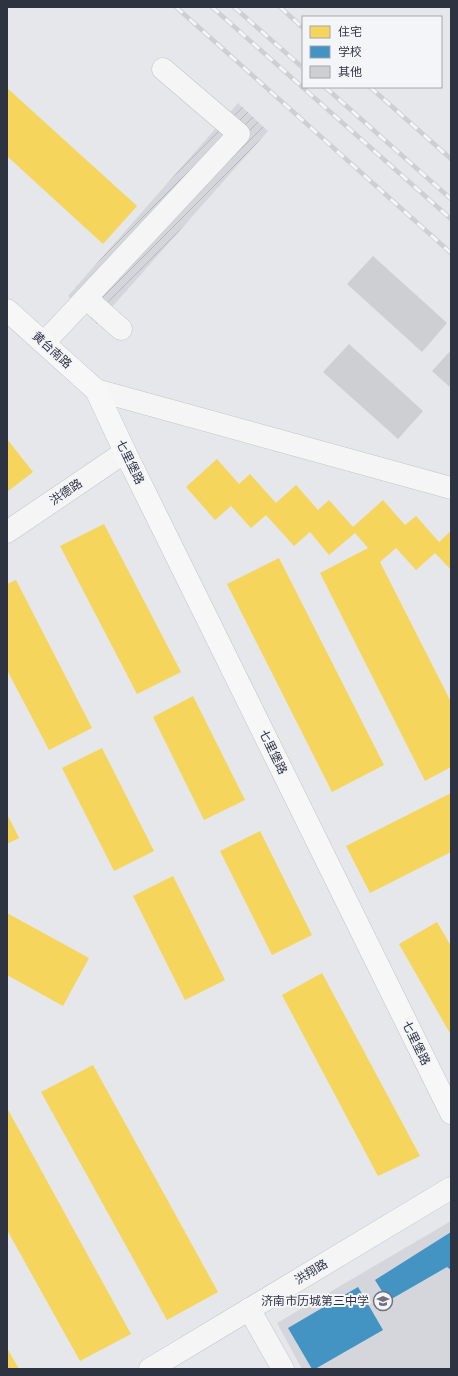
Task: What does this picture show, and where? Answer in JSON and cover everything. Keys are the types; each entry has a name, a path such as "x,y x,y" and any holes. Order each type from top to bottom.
{"main road":[{"name":"黄台南路","path":"7,310 96,390"},
{"name":"七里堡路","path":"96,390 125,452 451,1113"}],"street":[{"path":"44,343 239,134 163,69"},
{"path":"86,298 121,329"},
{"path":"96,390 451,488"},
{"name":"洪德路","path":"7,532 125,452"},
{"name":"洪翔路","path":"150,1369 451,1188"},
{"path":"249,1310 283,1369"}],"shaded area":[{"path":"238,103 268,131 97,324 68,296"},
{"name":"济南市历城第三中学","path":"451,1221 451,1369 302,1369 277,1323"}],"building: 住宅":[{"path":"7,88 137,206 103,244 7,156"},
{"path":"7,439 33,472 7,492"},
{"path":"217,459 239,484 250,474 276,503 296,485 318,510 329,500 353,527 383,500 405,525 416,516 439,542 451,531 451,570 435,553 416,570 396,548 380,562 451,702 451,767 425,781 320,573 368,548 355,533 329,555 310,532 294,546 266,515 251,528 231,506 215,520 186,487"},
{"path":"104,524 181,672 137,694 60,546"},
{"path":"279,558 384,765 332,792 227,584"},
{"path":"16,580 92,728 49,750 7,670 7,584"},
{"path":"193,696 245,800 204,820 153,717"},
{"path":"102,748 154,851 114,871 62,768"},
{"path":"451,793 451,852 370,893 346,846"},
{"path":"7,814 19,838 7,844"},
{"path":"260,831 312,935 272,955 220,851"},
{"path":"173,876 225,980 185,1000 133,896"},
{"path":"7,913 89,958 63,1006 7,975"},
{"path":"437,922 451,946 451,1035 399,944"},
{"path":"322,973 420,1156 378,1176 282,995"},
{"path":"93,1065 218,1292 167,1320 41,1092"},
{"path":"7,1108 131,1334 80,1361 7,1230"},
{"path":"7,1348 19,1369 7,1369"}],"building: 学校":[{"path":"451,1232 451,1270 447,1267 388,1301 375,1280"},
{"path":"358,1287 383,1330 315,1369 312,1369 288,1328"}],"building: 其他":[{"path":"373,256 447,323 422,352 347,284"},
{"path":"349,344 423,411 398,439 323,372"},
{"path":"451,350 451,388 432,371"}],"railway":[{"path":"176,7 451,253"},
{"path":"212,7 302,87"},
{"path":"234,7 302,67"},
{"path":"280,7 302,27"},
{"path":"303,88 451,219"},
{"path":"326,88 451,199"},
{"path":"371,88 451,159"}],"place":[{"name":"济南市历城第三中学","path":"383,1301"}]}
